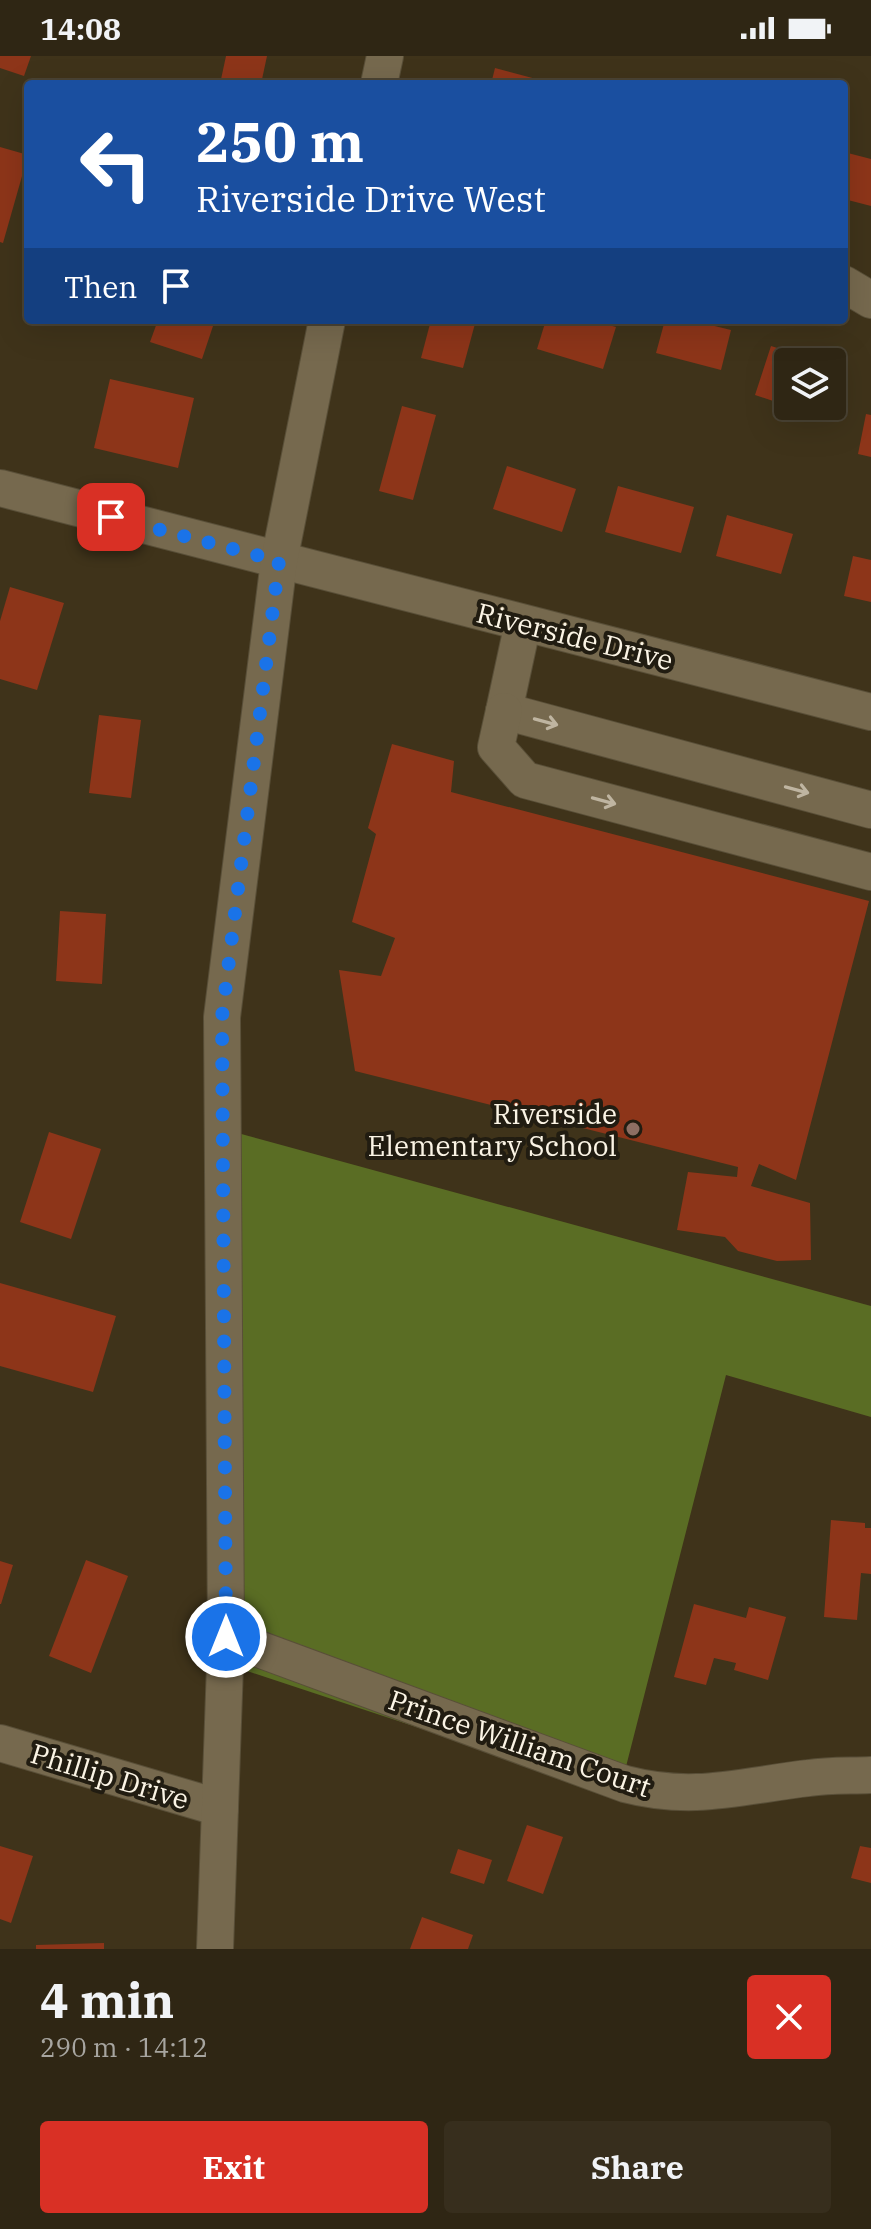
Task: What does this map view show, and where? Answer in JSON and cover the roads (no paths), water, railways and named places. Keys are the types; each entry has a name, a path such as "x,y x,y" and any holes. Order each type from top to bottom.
{"street":[{"path":"380,80 385,56"},
{"path":"848,286 871,300"},
{"path":"215,1949 226,1637 222,1017 279,561 326,324"},
{"name":"Riverside Drive","path":"0,488 871,712"},
{"path":"523,623 496,747 525,780 871,872"},
{"path":"504,711 871,810"},
{"name":"Prince William Court","path":"226,1637 625,1784 660,1793 697,1795 811,1777 871,1775"},
{"name":"Phillip Drive","path":"0,1743 220,1808"}],"place":[{"name":"Riverside Elementary School","path":"633,1129"}]}
